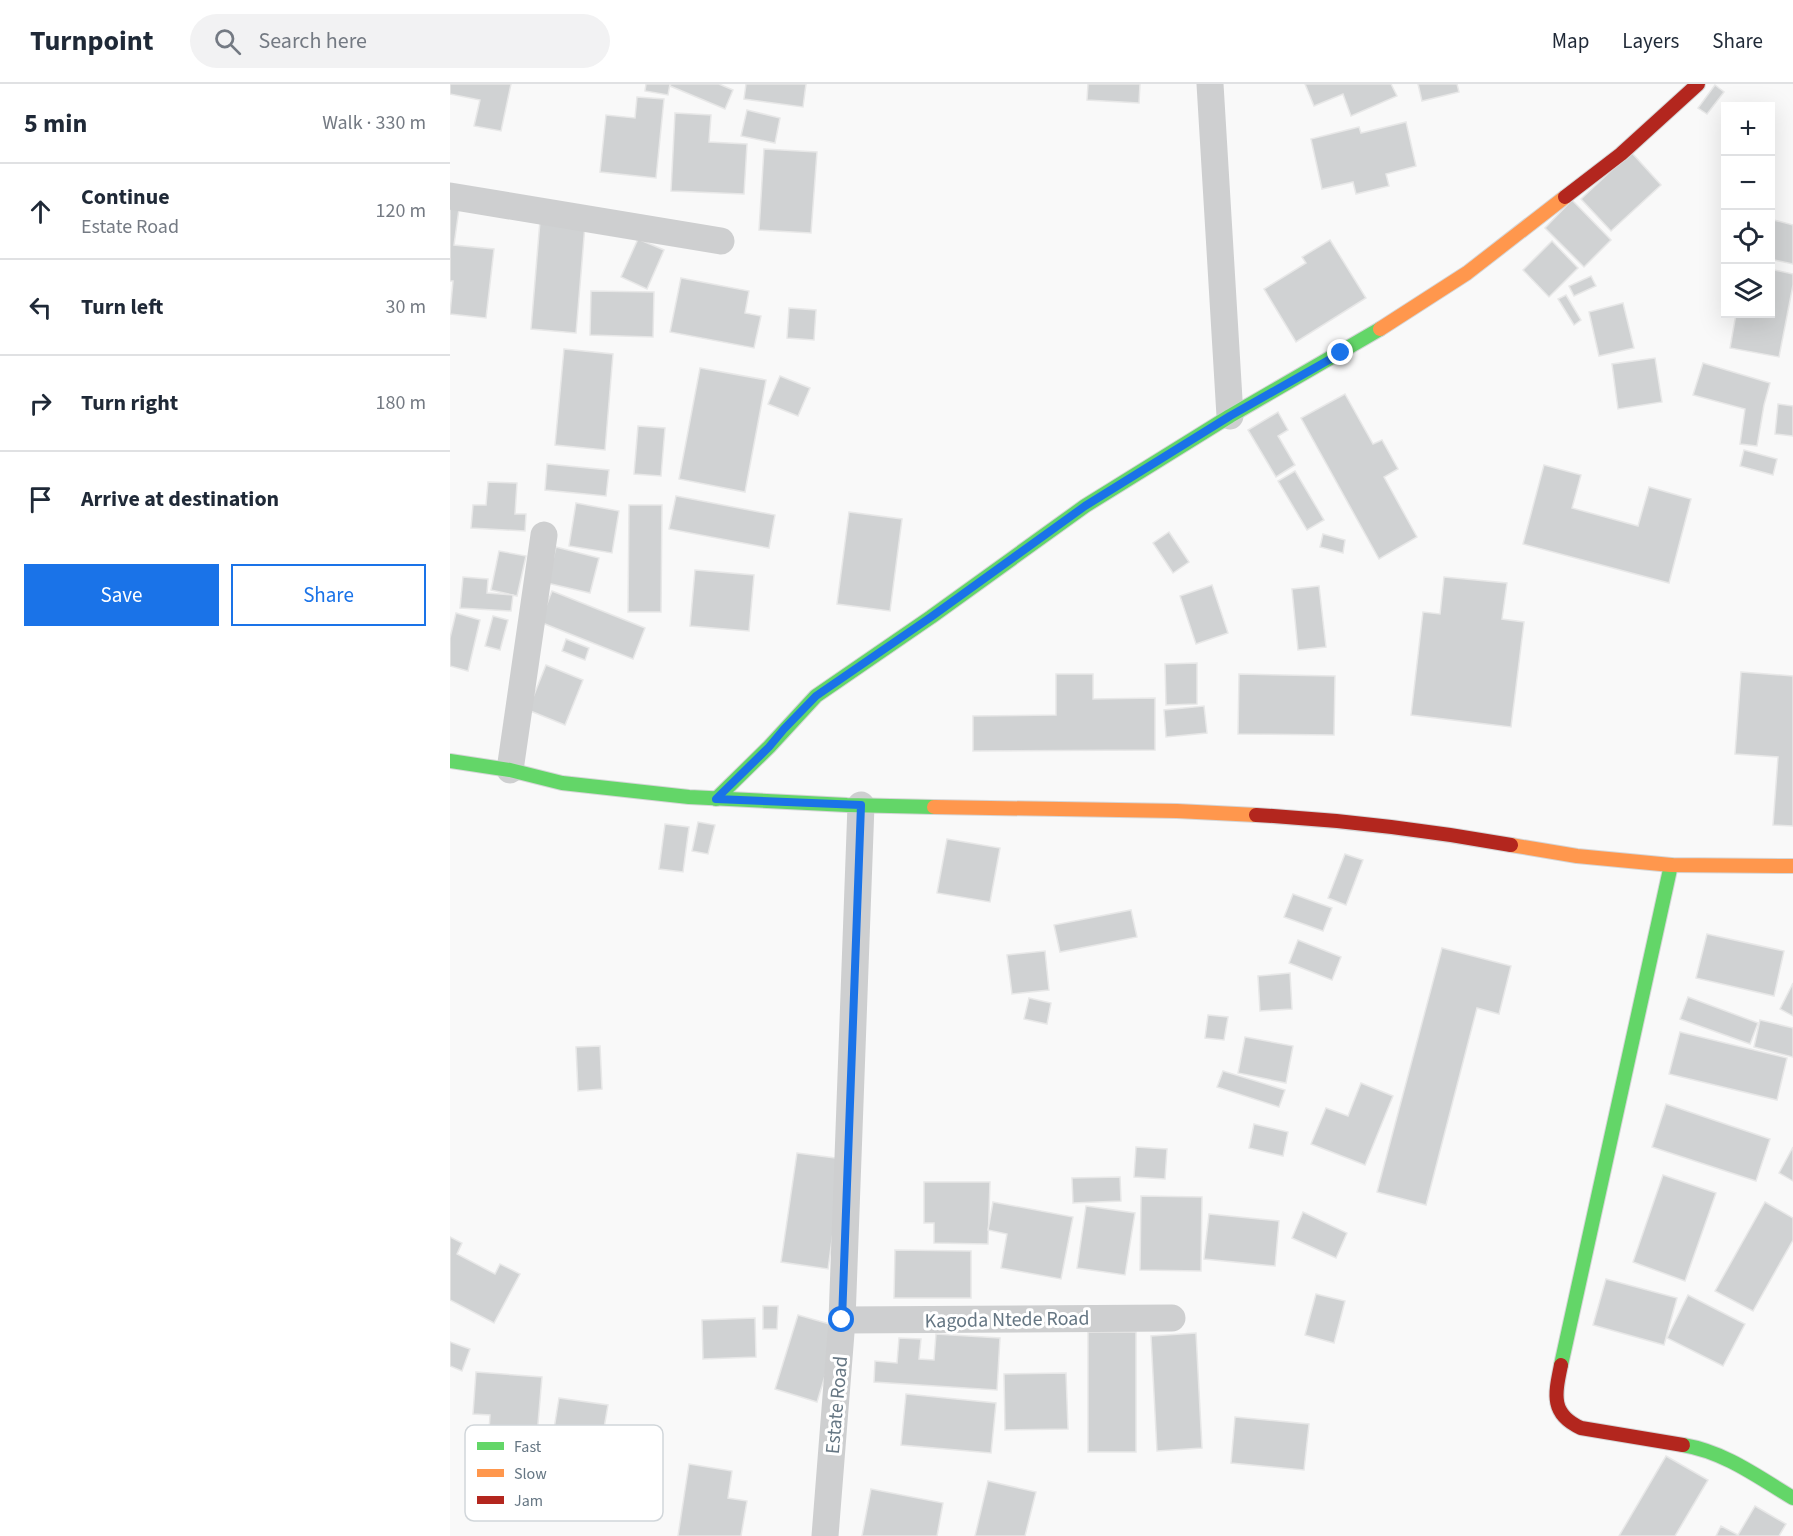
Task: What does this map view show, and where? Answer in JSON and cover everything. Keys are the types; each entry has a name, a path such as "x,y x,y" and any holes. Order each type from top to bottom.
{"street":[{"path":"1210,84 1230,416"},
{"path":"716,799 769,747 816,696 931,617 1085,506 1230,416 1341,353 1467,273 1621,154 1698,84"},
{"path":"450,196 720,241"},
{"path":"510,770 544,535"},
{"path":"450,761 510,770 562,783 689,798 861,805 1177,811 1323,819 1466,837 1577,856 1671,865 1793,866"},
{"name":"Estate Road","path":"825,1536 842,1320 861,805"},
{"path":"1671,865 1556,1390 1557,1407 1567,1422 1581,1428 1705,1449 1735,1463 1793,1498"},
{"name":"Kagoda Ntede Road","path":"842,1320 1172,1318"}],"building":[{"path":"450,84 511,84 501,131 474,126 480,100 450,94"},
{"path":"646,84 670,84 668,95 645,91"},
{"path":"671,84 719,84 733,90 725,109 670,86"},
{"path":"746,84 806,84 803,107 744,99"},
{"path":"1088,84 1140,84 1139,103 1087,100"},
{"path":"1305,84 1391,84 1397,96 1351,116 1343,94 1314,106"},
{"path":"1418,84 1457,84 1459,92 1422,101"},
{"path":"1715,85 1724,92 1707,114 1698,108"},
{"path":"637,97 664,99 656,178 600,172 606,115 635,118"},
{"path":"747,110 780,118 775,143 741,136"},
{"path":"675,113 711,115 709,142 747,144 744,194 671,191"},
{"path":"1406,122 1416,166 1386,174 1389,186 1356,194 1353,182 1322,189 1311,139 1359,127 1361,133"},
{"path":"764,149 817,152 811,233 759,230"},
{"path":"1631,152 1661,185 1611,231 1581,199"},
{"path":"1572,200 1611,240 1584,267 1545,228"},
{"path":"450,208 459,209 454,245 494,249 486,318 450,314 453,281 450,281"},
{"path":"1775,220 1793,225 1793,264 1775,260"},
{"path":"540,221 585,225 576,333 531,329"},
{"path":"638,239 664,250 647,289 621,277"},
{"path":"1330,240 1366,298 1296,342 1264,289 1306,263 1302,257"},
{"path":"1552,241 1578,268 1549,297 1523,270"},
{"path":"1775,270 1793,274 1793,285 1779,357 1730,348 1735,318 1775,318"},
{"path":"1591,276 1596,286 1574,296 1569,286"},
{"path":"681,278 749,291 745,313 761,316 754,348 670,332"},
{"path":"591,291 654,292 653,337 590,335"},
{"path":"1566,295 1581,320 1574,325 1558,299"},
{"path":"1623,303 1634,348 1599,356 1589,312"},
{"path":"789,308 816,310 814,340 787,338"},
{"path":"564,349 613,354 605,450 555,445"},
{"path":"1655,358 1662,402 1618,409 1612,364"},
{"path":"1703,363 1770,383 1757,446 1740,444 1745,409 1693,395"},
{"path":"700,368 766,380 745,492 679,479"},
{"path":"780,376 810,388 798,416 768,404"},
{"path":"1345,394 1373,444 1382,440 1398,469 1384,477 1417,537 1379,559 1301,418"},
{"path":"1778,404 1793,406 1793,436 1775,434"},
{"path":"1278,412 1288,430 1278,436 1295,465 1276,477 1248,430"},
{"path":"638,426 665,428 661,476 634,474"},
{"path":"1744,450 1777,459 1773,475 1740,466"},
{"path":"547,464 609,470 606,496 545,490"},
{"path":"1544,465 1581,475 1572,508 1638,526 1649,487 1691,499 1669,583 1523,544"},
{"path":"1295,471 1324,520 1307,530 1278,481"},
{"path":"488,482 517,483 515,514 526,514 525,531 471,528 473,505 486,505"},
{"path":"676,496 775,515 769,548 669,529"},
{"path":"576,503 619,511 612,553 569,546"},
{"path":"629,505 662,505 661,612 628,612"},
{"path":"849,512 902,519 890,611 837,604"},
{"path":"1169,532 1189,562 1173,573 1153,543"},
{"path":"1323,534 1345,540 1343,553 1320,547"},
{"path":"556,547 599,558 590,593 547,583"},
{"path":"499,551 526,556 517,596 491,590"},
{"path":"695,570 754,575 749,631 690,626"},
{"path":"463,577 488,579 487,593 513,595 511,611 460,608"},
{"path":"1444,577 1507,583 1502,619 1524,622 1511,727 1411,715 1423,612 1440,614"},
{"path":"1212,585 1228,633 1196,644 1180,596"},
{"path":"1319,586 1326,647 1298,650 1292,589"},
{"path":"552,591 645,628 633,659 540,622"},
{"path":"456,613 480,620 468,671 450,666 450,638"},
{"path":"493,616 508,620 500,650 485,646"},
{"path":"566,639 589,648 585,660 562,651"},
{"path":"1197,663 1197,704 1166,705 1165,664"},
{"path":"546,665 583,680 565,725 528,710"},
{"path":"1741,672 1793,676 1793,826 1773,825 1778,757 1735,754"},
{"path":"1056,674 1093,674 1093,699 1155,698 1155,750 973,751 973,716 1056,715"},
{"path":"1239,674 1335,676 1334,735 1238,734"},
{"path":"1204,706 1207,733 1166,737 1164,710"},
{"path":"698,822 715,825 708,854 692,851"},
{"path":"665,824 689,827 683,872 659,869"},
{"path":"947,839 1000,848 990,902 937,893"},
{"path":"1345,854 1363,860 1346,905 1328,898"},
{"path":"1293,894 1332,908 1323,931 1284,917"},
{"path":"1131,910 1137,937 1060,952 1054,925"},
{"path":"1707,934 1784,951 1774,996 1696,978"},
{"path":"1298,940 1341,957 1332,980 1289,963"},
{"path":"1442,948 1511,966 1499,1014 1477,1008 1426,1205 1377,1192"},
{"path":"1045,951 1049,990 1012,994 1007,955"},
{"path":"1290,973 1292,1009 1260,1011 1258,976"},
{"path":"1793,983 1793,1016 1780,1009"},
{"path":"1688,997 1758,1023 1750,1044 1680,1019"},
{"path":"1029,998 1051,1003 1047,1024 1024,1019"},
{"path":"1208,1015 1228,1017 1224,1040 1205,1038"},
{"path":"1760,1020 1793,1028 1793,1057 1754,1047"},
{"path":"1680,1032 1787,1058 1777,1100 1669,1074"},
{"path":"1245,1037 1293,1046 1286,1083 1238,1073"},
{"path":"600,1046 602,1089 578,1091 576,1047"},
{"path":"1223,1071 1285,1090 1279,1107 1217,1087"},
{"path":"1361,1083 1393,1096 1365,1165 1311,1144 1326,1108 1348,1116"},
{"path":"1666,1104 1770,1139 1756,1181 1652,1147"},
{"path":"1254,1124 1288,1132 1283,1156 1249,1148"},
{"path":"1136,1147 1167,1149 1165,1179 1134,1177"},
{"path":"1793,1147 1793,1181 1779,1173"},
{"path":"797,1153 843,1159 828,1269 781,1262"},
{"path":"1663,1175 1716,1193 1685,1281 1633,1262"},
{"path":"1120,1177 1121,1201 1073,1203 1072,1178"},
{"path":"924,1182 990,1182 988,1244 934,1243 934,1223 924,1223"},
{"path":"1141,1196 1202,1197 1201,1271 1140,1270"},
{"path":"993,1202 1073,1217 1061,1279 1001,1268 1007,1234 988,1230"},
{"path":"1765,1202 1793,1218 1793,1240 1753,1311 1715,1291"},
{"path":"1086,1206 1135,1213 1125,1275 1077,1268"},
{"path":"1303,1212 1347,1233 1336,1258 1292,1238"},
{"path":"1209,1214 1279,1221 1275,1266 1204,1259"},
{"path":"450,1237 462,1243 457,1254 495,1274 500,1264 520,1274 494,1323 450,1300"},
{"path":"895,1250 971,1251 971,1298 894,1298"},
{"path":"1606,1279 1677,1298 1664,1345 1593,1325"},
{"path":"1316,1294 1345,1301 1334,1343 1305,1335"},
{"path":"1688,1295 1745,1324 1723,1366 1667,1338"},
{"path":"763,1306 778,1306 777,1329 763,1329"},
{"path":"798,1315 840,1327 817,1402 775,1389"},
{"path":"755,1318 756,1357 703,1359 702,1320"},
{"path":"1088,1332 1136,1332 1136,1452 1088,1452"},
{"path":"1196,1333 1202,1448 1157,1451 1151,1336"},
{"path":"936,1334 1000,1338 997,1390 874,1382 875,1361 897,1363 899,1338 921,1339 919,1359 934,1360"},
{"path":"450,1342 470,1349 462,1371 450,1366"},
{"path":"476,1372 542,1377 538,1425 489,1425 490,1415 473,1414"},
{"path":"1066,1373 1068,1429 1005,1430 1004,1374"},
{"path":"906,1394 996,1403 991,1453 901,1445"},
{"path":"559,1398 608,1405 605,1425 555,1425"},
{"path":"1235,1417 1309,1424 1304,1470 1231,1463"},
{"path":"1666,1456 1708,1480 1675,1536 1619,1536"},
{"path":"689,1464 732,1471 728,1498 747,1501 741,1536 678,1536"},
{"path":"988,1481 1036,1492 1025,1536 975,1536"},
{"path":"871,1489 943,1503 937,1536 862,1536"},
{"path":"1755,1506 1786,1524 1779,1536 1716,1536 1721,1526 1738,1535"}],"traffic: fast":[{"path":"716,799 769,747 816,696 931,617 1085,506 1230,416 1380,329"},
{"path":"450,761 510,770 562,783 689,797 934,807"},
{"path":"1561,1365 1671,865"},
{"path":"1683,1445 1727,1459 1793,1498"}],"traffic: slow":[{"path":"1380,329 1467,273 1565,197"},
{"path":"934,807 1177,811 1256,815"},
{"path":"1511,845 1577,856 1671,865 1793,866"}],"traffic: jam":[{"path":"1565,197 1621,154 1698,84"},
{"path":"1256,815 1384,826 1511,845"},
{"path":"1561,1365 1557,1385 1557,1402 1559,1410 1571,1422 1581,1428 1683,1445"}],"route":[{"path":"842,1320 861,805 716,799 769,747 816,696 931,617 1085,506 1230,416 1341,353"}]}
